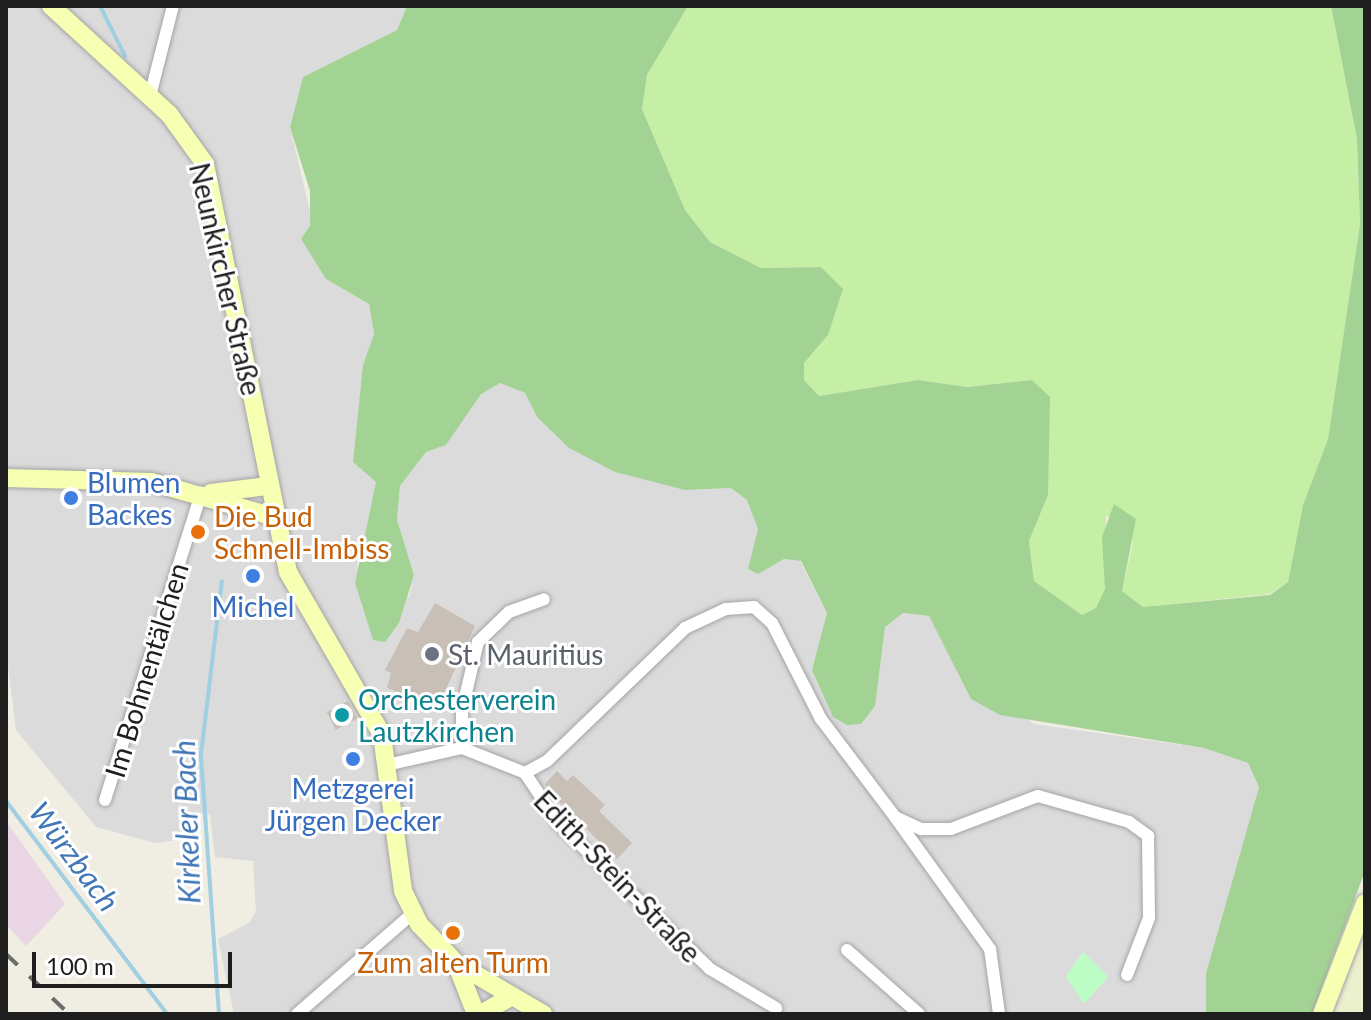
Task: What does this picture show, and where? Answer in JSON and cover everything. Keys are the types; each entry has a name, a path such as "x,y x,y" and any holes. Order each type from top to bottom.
{"main road":[{"name":"Neunkircher Straße","path":"51,6 150,96 205,164 271,516 295,590 375,721 391,764 399,870 412,914"},
{"path":"6,478 127,479 201,493 271,516"},
{"path":"201,493 267,486"},
{"path":"1322,1014 1365,903"},
{"path":"412,914 456,963 543,1014"},
{"path":"456,963 479,1014 512,996"}],"street":[{"path":"150,96 173,6"},
{"name":"Im Bohnentälchen","path":"105,800 201,493"},
{"path":"391,764 462,748 462,710 478,642 509,612 544,599"},
{"path":"525,773 547,761 685,628 716,612 754,607 772,623 821,719 990,949 999,1014"},
{"name":"Edith-Stein-Straße","path":"462,748 525,773 559,824 710,969 776,1008"},
{"path":"895,817 921,829 951,829 1008,805 1051,797 1129,822 1148,836 1149,918 1127,975"},
{"path":"297,1014 412,914"},
{"path":"847,950 919,1014"}],"shaded area":[{"path":"6,6 407,6 397,30 303,77 290,127 326,279 369,304 374,335 363,365 376,482 373,522 357,565 362,609 409,597 414,575 397,520 400,486 426,452 446,445 480,394 500,383 525,393 537,417 685,490 731,488 748,500 758,529 749,569 759,573 784,559 800,561 827,613 821,652 875,706 885,626 903,613 929,616 944,645 1034,724 1204,748 1248,763 1259,787 1206,973 1206,1014 234,1014 218,939 249,923 256,911 253,861 215,857 210,815 200,813 192,832 179,840 155,843 96,827 16,730 6,651"},
{"path":"6,821 65,904 26,946 6,924"}],"green space":[{"path":"407,6 688,6 647,75 642,109 685,210 710,242 761,268 821,267 843,289 828,335 804,363 804,380 819,396 918,380 967,387 1032,380 1050,397 1048,495 1029,541 1034,581 1082,615 1096,608 1105,589 1102,537 1114,504 1136,519 1122,591 1143,607 1270,595 1288,582 1303,505 1328,439 1360,224 1357,139 1331,6 1365,6 1365,871 1312,1014 1206,1014 1206,973 1259,787 1248,763 1204,748 1000,715 971,699 929,616 903,613 885,627 875,706 861,724 847,725 833,717 812,670 827,613 801,561 784,559 758,574 748,569 758,529 747,500 731,488 685,490 615,472 569,448 537,417 525,393 500,383 481,394 446,445 426,452 400,486 397,520 414,575 399,623 385,642 373,640 355,583 376,482 353,462 363,365 374,334 369,304 326,279 301,239 310,226 310,191 290,127 303,77 397,30"},
{"path":"688,6 1331,6 1357,139 1360,224 1328,439 1303,505 1288,582 1270,594 1143,607 1122,591 1133,542 1106,515 1106,589 1096,608 1082,615 1034,581 1029,541 1048,495 1032,380 967,387 918,380 819,396 804,380 804,363 828,335 821,267 761,268 710,242 685,210 642,109 647,75"},
{"path":"1365,929 1365,1013 1333,1014"},
{"path":"1083,952 1108,977 1084,1004 1066,976"}],"building":[{"name":"St. Mauritius","path":"435,603 475,626 441,700 431,696 428,704 387,688 391,673 385,670 407,628 418,632"},
{"name":"Orchesterverein Lautzkirchen","path":"348,701 357,719 336,730 327,712"},
{"path":"557,771 567,781 573,775 605,805 599,811 632,843 617,859 552,795 545,784"}],"waterway":[{"name":"Kirkeler Bach","path":"100,6 125,56"},
{"name":"Kirkeler Bach","path":"219,1014 201,754 222,581"},
{"name":"Würzbach","path":"6,801 167,1014"}],"railway":[{"path":"6,954 69,1014"}],"place":[{"name":"Blumen Backes","path":"71,498"},
{"name":"Die Bud Schnell-Imbiss","path":"198,532"},
{"name":"Michel","path":"253,576"},
{"name":"St. Mauritius","path":"432,654"},
{"name":"Orchesterverein Lautzkirchen","path":"342,715"},
{"name":"Metzgerei Jürgen Decker","path":"353,759"},
{"name":"Zum alten Turm","path":"453,933"}]}
